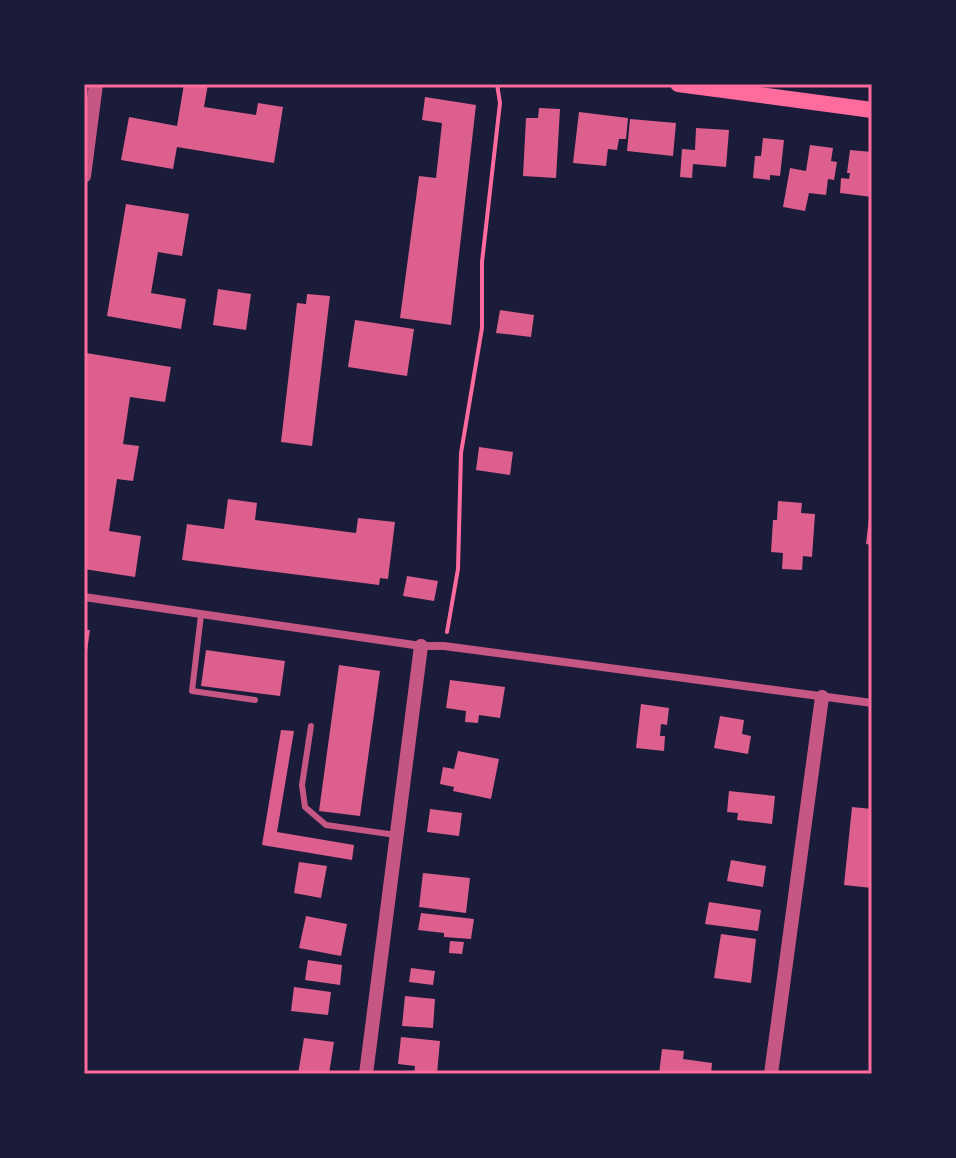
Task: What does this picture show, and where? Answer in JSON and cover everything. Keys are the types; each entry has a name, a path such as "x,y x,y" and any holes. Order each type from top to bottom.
{"main road":[{"path":"678,84 872,110"}],"street":[{"path":"84,176 96,84"},
{"path":"84,597 421,646 444,646 872,703"},
{"path":"366,1074 421,646"},
{"path":"771,1074 822,697"}],"lane":[{"path":"201,615 192,691 255,700"},
{"path":"311,726 302,785 305,807 326,825 396,835"}],"path":[{"path":"444,646 458,569 461,453 482,328 482,262 500,103 497,84"}],"building":[{"path":"184,84 208,84 204,107 256,115 258,103 283,107 274,163 177,147 173,169 121,160 129,117 177,126"},
{"path":"425,97 476,105 451,325 400,318 419,176 436,178 442,123 422,120"},
{"path":"539,108 560,109 556,178 523,176 526,118 538,118"},
{"path":"579,112 628,118 626,139 619,139 617,150 608,149 606,166 573,163"},
{"path":"630,119 676,123 673,156 627,151"},
{"path":"696,128 729,130 726,167 693,164 692,178 680,177 682,149 695,150"},
{"path":"763,138 784,140 780,176 770,175 770,180 753,178 755,156 761,156"},
{"path":"810,145 833,148 831,161 837,162 834,180 828,179 826,195 809,193 805,211 783,207 790,168 806,171"},
{"path":"850,150 872,152 872,197 840,193 841,178 849,179"},
{"path":"126,204 189,214 182,256 158,252 151,293 186,299 181,329 107,316"},
{"path":"218,289 251,294 246,330 213,325"},
{"path":"307,294 330,296 312,446 281,442 297,303 306,304"},
{"path":"500,310 534,315 531,337 496,333"},
{"path":"355,320 414,329 407,376 348,367"},
{"path":"86,353 171,367 165,402 130,397 123,444 139,446 133,481 117,479 109,531 141,536 135,577 84,569"},
{"path":"479,447 513,452 510,475 476,470"},
{"path":"228,499 257,503 255,520 356,533 358,518 395,522 388,579 380,578 379,585 182,560 187,524 224,529"},
{"path":"778,501 802,503 801,513 815,514 812,557 803,556 802,570 782,569 783,553 771,552"},
{"path":"872,509 872,545 866,544"},
{"path":"407,576 438,581 434,601 403,596"},
{"path":"84,630 90,630 86,658 84,658"},
{"path":"206,650 285,661 280,696 201,686"},
{"path":"339,665 380,671 360,816 319,811"},
{"path":"450,680 505,687 500,718 479,715 478,723 465,722 466,711 446,708"},
{"path":"641,704 669,708 667,725 661,724 660,736 665,736 664,751 636,748"},
{"path":"720,716 744,720 742,734 751,736 748,754 714,748"},
{"path":"281,730 294,731 277,832 354,845 352,860 262,845"},
{"path":"458,751 499,759 491,799 453,791 454,787 440,784 443,767 454,769"},
{"path":"729,791 775,796 772,824 737,820 738,813 727,812"},
{"path":"852,807 872,809 872,888 844,885"},
{"path":"430,809 462,813 459,836 427,832"},
{"path":"731,860 766,866 763,887 727,881"},
{"path":"299,862 327,866 321,898 294,893"},
{"path":"423,873 470,878 466,913 419,907"},
{"path":"709,902 761,910 758,931 705,924"},
{"path":"421,913 474,919 471,939 444,937 444,933 418,930"},
{"path":"306,916 347,924 341,956 299,948"},
{"path":"721,934 756,939 751,983 714,978"},
{"path":"450,941 464,942 462,954 449,953"},
{"path":"308,960 342,965 340,985 305,980"},
{"path":"411,968 435,971 433,985 409,982"},
{"path":"294,987 331,992 328,1015 291,1011"},
{"path":"405,996 435,999 433,1028 402,1026"},
{"path":"401,1037 440,1041 437,1074 414,1073 415,1066 398,1064"},
{"path":"304,1038 334,1042 329,1074 298,1074"},
{"path":"662,1049 684,1051 683,1059 712,1063 711,1074 659,1074"}]}
